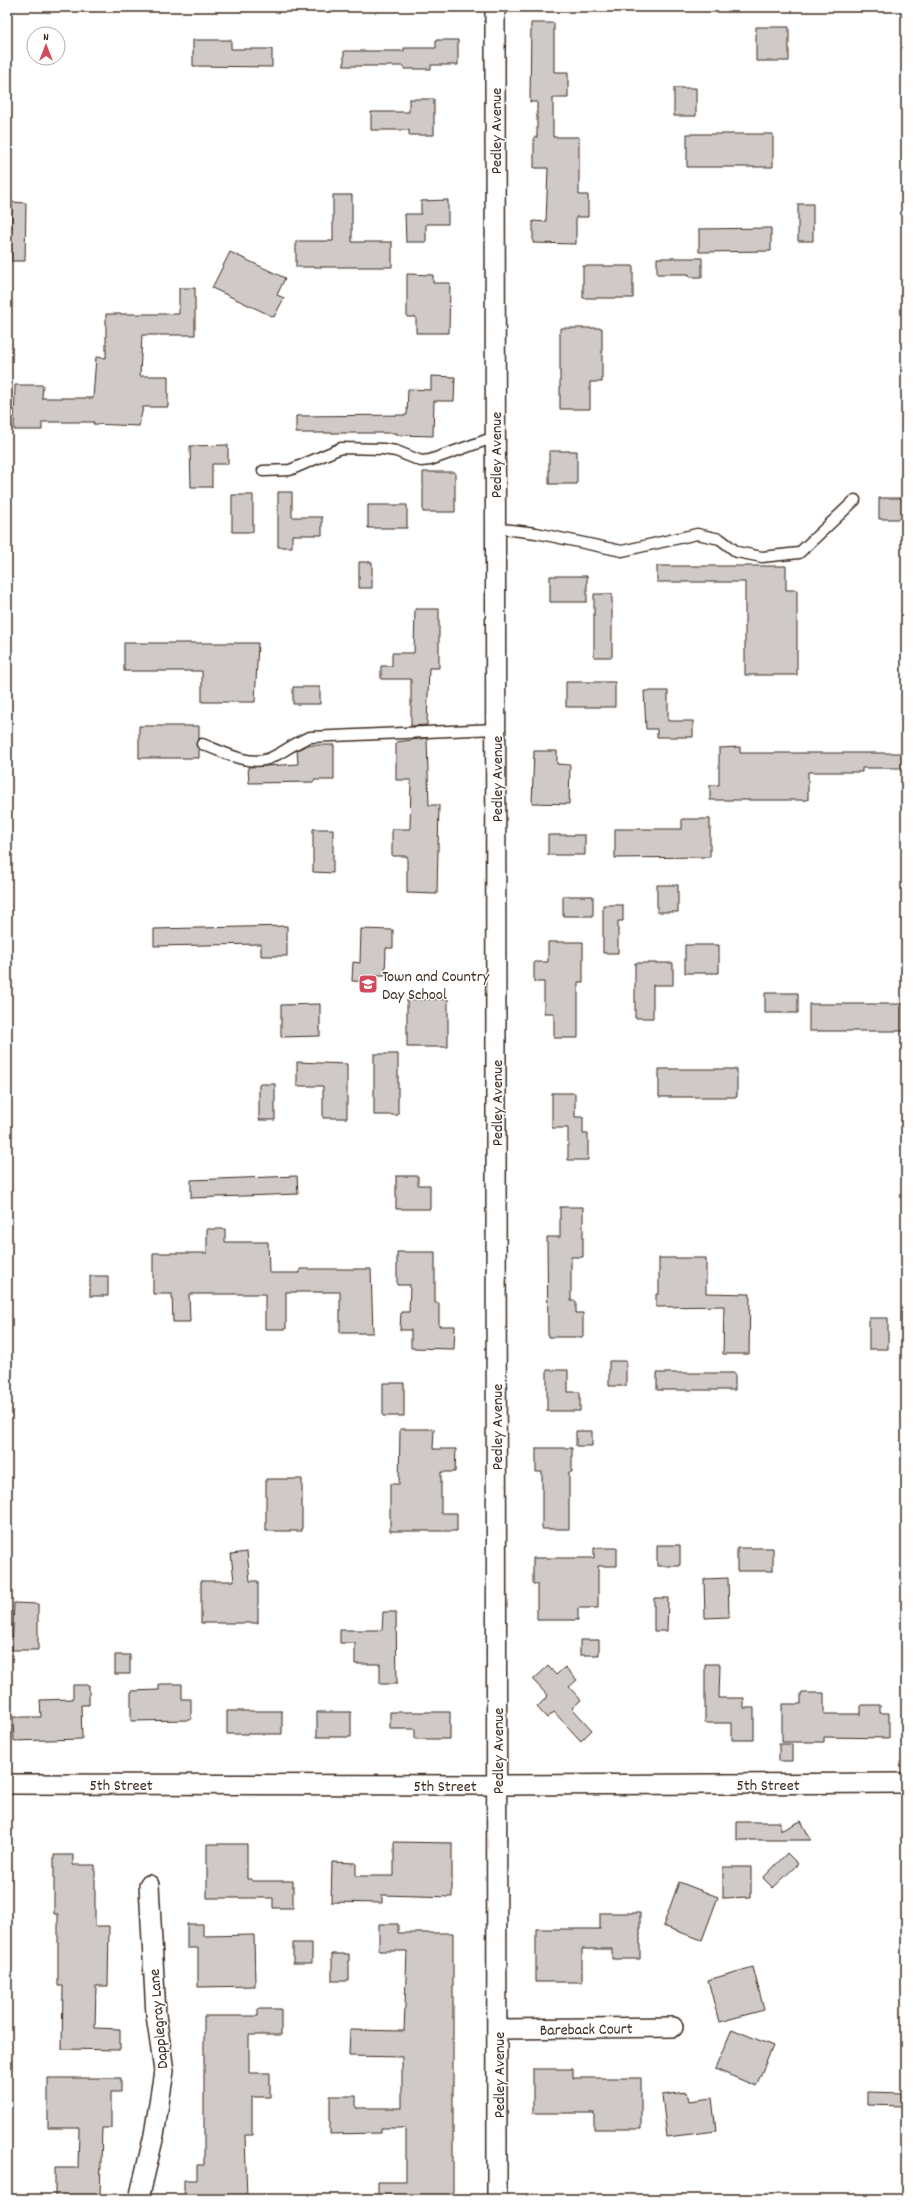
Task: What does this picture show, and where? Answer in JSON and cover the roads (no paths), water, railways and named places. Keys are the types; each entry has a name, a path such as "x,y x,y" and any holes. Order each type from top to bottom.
{"street":[{"name":"Pedley Avenue","path":"495,7 497,2199"},
{"name":"5th Street","path":"7,1784 497,1786 906,1783"},
{"name":"Dapplegray Lane","path":"139,2199 154,2135 164,2071 156,2015 149,1886"},
{"name":"Bareback Court","path":"498,2029 674,2027"}],"lane":[{"path":"263,471 290,470 332,450 341,448 383,449 396,451 421,461 430,460 495,436"},
{"path":"495,528 536,533 622,551 697,534 720,539 737,552 762,557 799,553 855,500"},
{"path":"202,744 227,753 260,760 268,759 291,745 310,737 496,730"}],"place":[{"name":"Town and Country Day School","path":"368,984"}]}
